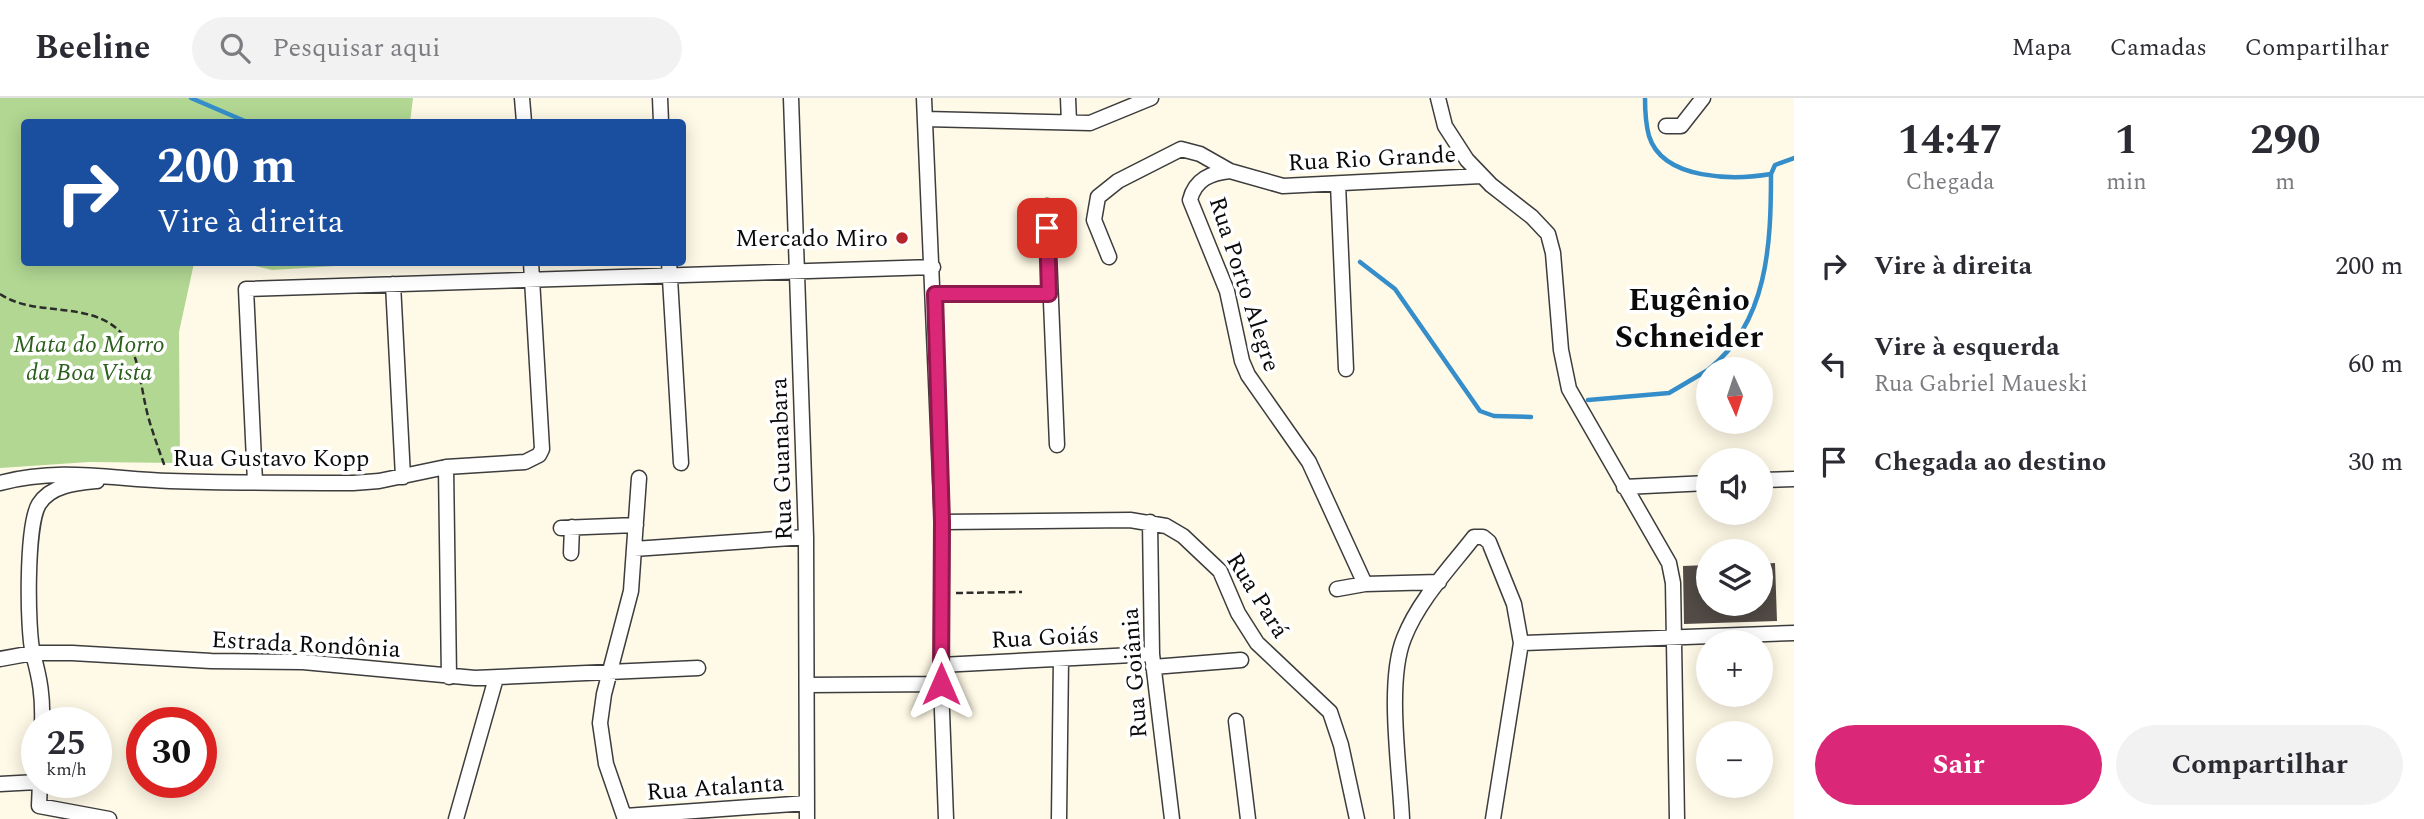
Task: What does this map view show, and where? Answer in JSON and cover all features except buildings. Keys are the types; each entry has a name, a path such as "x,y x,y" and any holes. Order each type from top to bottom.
{"street":[{"path":"522,98 524,119"},
{"path":"660,98 661,119"},
{"name":"Rua Guanabara","path":"792,98 806,537 807,819"},
{"path":"924,98 935,294 942,522 941,684 946,819"},
{"path":"1068,98 1069,122"},
{"path":"925,119 1100,121 1151,98"},
{"path":"1438,98 1445,126 1481,176 1532,217 1548,234 1553,253 1561,350 1569,389 1669,563 1674,638 1677,819"},
{"path":"1666,126 1681,126 1703,98"},
{"name":"Rua Rio Grande","path":"1109,257 1094,220 1098,197 1106,189 1181,149 1200,154 1230,171 1283,186 1481,176"},
{"name":"Rua Porto Alegre","path":"1230,171 1214,173 1198,184 1192,191 1192,210 1227,291 1242,362 1248,375 1309,461 1365,584"},
{"path":"1338,184 1346,369"},
{"path":"1047,206 1057,445"},
{"path":"531,266 532,279"},
{"path":"256,482 246,289 532,279 670,269 798,271 933,267"},
{"path":"670,269 681,463"},
{"name":"Rua Gustavo Kopp","path":"0,483 52,473 89,473 170,481 353,483 403,477 446,467 524,462 539,455 542,449 532,279"},
{"path":"393,284 403,477"},
{"path":"935,294 1049,294"},
{"path":"446,467 449,677"},
{"path":"42,707 41,677 33,653 29,547 32,520 39,503 62,487 126,478"},
{"path":"625,818 611,781 602,744 602,708 629,607 639,478"},
{"path":"1773,480 1794,479"},
{"path":"1625,487 1696,484"},
{"name":"Rua Pará","path":"942,522 1150,522 1183,536 1208,557 1227,582 1238,613 1257,643 1329,712 1341,745 1357,819"},
{"name":"Rua Goiânia","path":"1150,522 1152,660 1171,819"},
{"path":"571,553 566,527 635,525"},
{"path":"634,549 806,537"},
{"path":"1402,819 1396,670 1403,639 1439,582 1474,537 1483,537 1489,542 1514,604 1521,643 1493,819"},
{"path":"1337,589 1365,584 1439,582"},
{"path":"1521,643 1794,633"},
{"name":"Estrada Rondônia","path":"0,659 33,653 303,662 449,677 496,678 698,668"},
{"path":"1059,819 1061,659"},
{"name":"Rua Goiás","path":"941,665 1061,659 1241,660"},
{"path":"456,819 496,678"},
{"path":"808,685 941,684"},
{"path":"1236,721 1248,819"},
{"path":"0,783 21,782"},
{"path":"39,798 39,806 109,819"},
{"name":"Rua Atalanta","path":"625,818 807,803"}],"path":[{"path":"0,294 13,303 85,313 115,327 133,347 139,362 148,415 170,481"},
{"path":"942,593 1022,592"}],"green space":[{"name":"Mata do Morro da Boa Vista","path":"0,98 413,98 410,119 21,119 21,266 193,266 179,332 180,463 89,462 0,468"},
{"path":"255,266 335,266 272,270"}],"waterway":[{"path":"191,98 240,119"},
{"path":"1645,98 1649,136 1657,151 1669,162 1702,174 1739,177 1771,174"},
{"path":"1722,357 1744,329 1762,280 1770,227 1771,174 1775,165 1794,158"},
{"path":"1360,262 1395,289 1480,411 1494,416 1531,417"},
{"path":"1588,400 1669,393 1696,377"}],"place":[{"name":"Mercado Miro","path":"902,238"}],"district":[{"name":"Eugênio Schneider","path":"1689,318"}],"route":[{"path":"941,684 942,522 935,294 1049,294 1047,228"}]}
